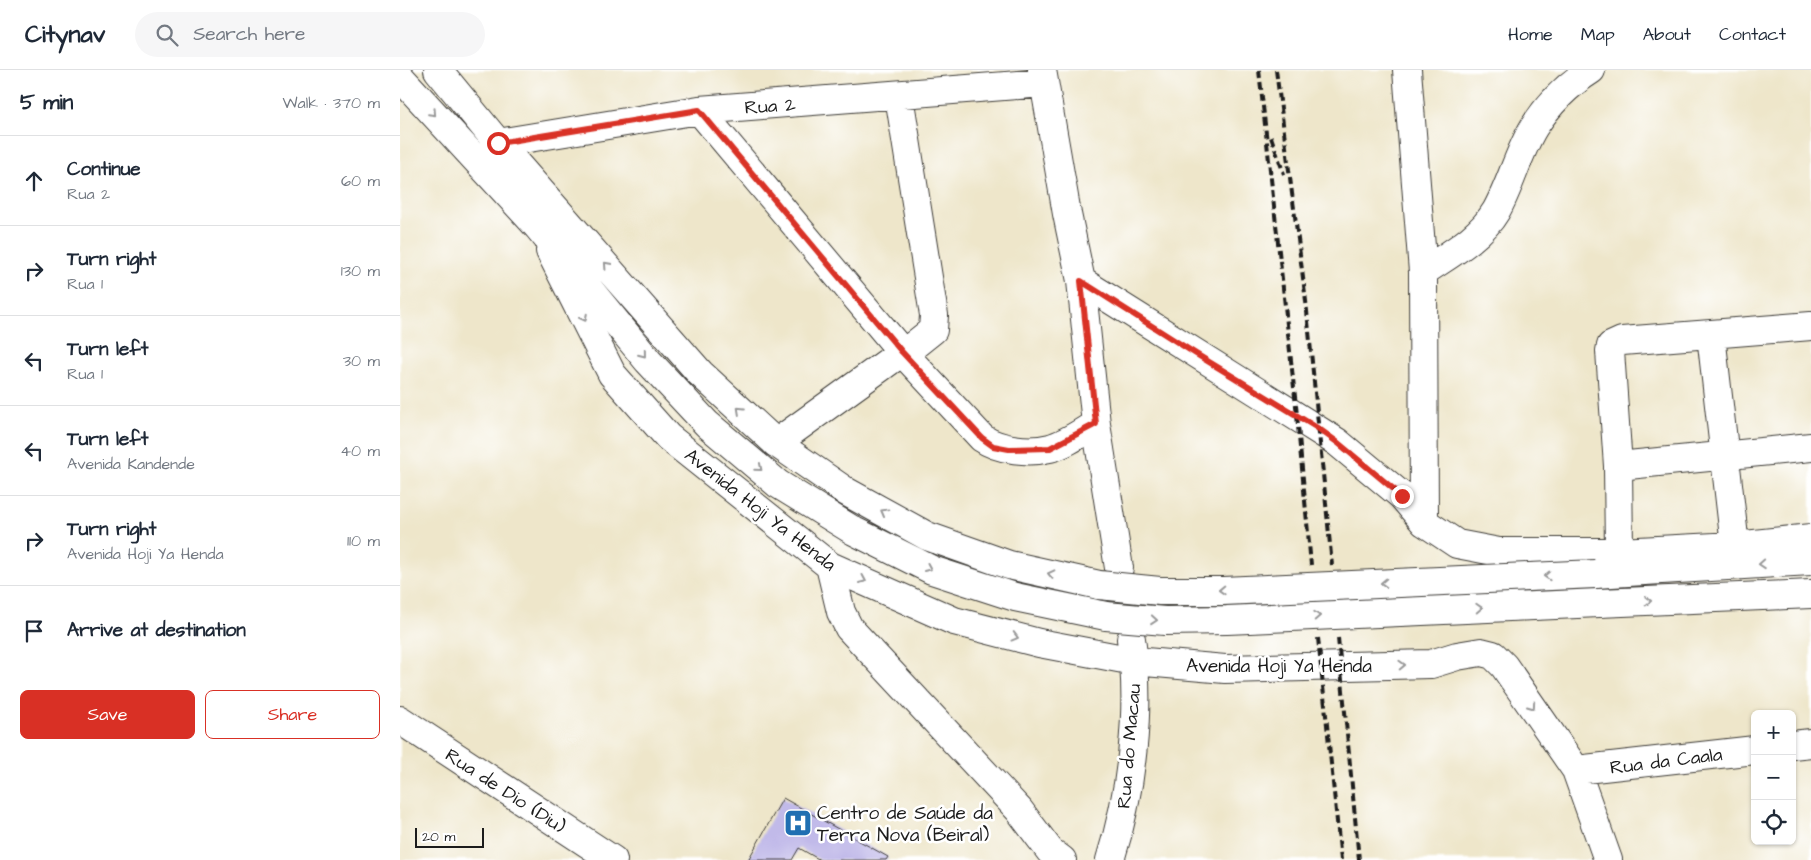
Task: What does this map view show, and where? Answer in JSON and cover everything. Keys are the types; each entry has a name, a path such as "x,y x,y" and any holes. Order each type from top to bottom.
{"street":[{"path":"438,70 498,143 700,373 776,443 847,492 927,536 1009,565 1109,577 1160,591 1222,591 1595,574 1811,561"},
{"path":"455,70 468,106"},
{"path":"1407,70 1423,272 1424,522"},
{"path":"1423,272 1480,231 1496,211 1534,127 1564,92 1578,78 1591,70"},
{"path":"400,77 538,227 655,368 707,424 778,484 854,531 932,570 1015,597 1106,616 1165,621 1227,620 1811,594"},
{"path":"1043,77 1081,281 1109,577"},
{"name":"Rua 2","path":"498,143 699,110 899,96 1043,77"},
{"path":"776,443 933,330 934,315 899,96"},
{"path":"699,110 902,352 969,426 993,446 1009,449 1050,448 1096,424"},
{"name":"Avenida Hoji Ya Henda","path":"538,227 612,374 668,437 830,566 954,621 1039,643 1133,650 1225,669 1432,664 1458,656 1481,652 1493,655 1504,666 1576,770"},
{"path":"1081,281 1337,442 1402,496 1424,522 1457,544 1499,552 1619,552 1735,546 1811,538"},
{"path":"1619,552 1618,466 1610,351 1612,346 1622,341 1811,326"},
{"path":"1711,335 1735,546"},
{"path":"1618,466 1811,447"},
{"path":"830,566 841,612 849,628 1019,810 1050,851 1062,860"},
{"name":"Rua do Macau","path":"1110,860 1128,789 1133,735 1133,650"},
{"name":"Rua de Dio (Diu)","path":"400,720 613,860"},
{"path":"1796,745 1811,743"},
{"name":"Rua da Caala","path":"1576,770 1751,750"},
{"path":"1576,770 1608,860"}],"building":[{"name":"Centro de Saúde da Terra Nova (Beiral)","path":"783,798 888,857 886,860 820,860 799,848 792,860 748,860"}],"railway":[{"path":"1259,70 1297,415 1311,565"},
{"path":"1276,70 1306,301 1332,565"},
{"path":"1271,137 1284,174"},
{"path":"1318,638 1341,860"},
{"path":"1338,638 1359,860"}],"place":[{"name":"Centro de Saúde da Terra Nova (Beiral)","path":"798,823"}],"route":[{"path":"498,143 699,110 902,352 969,426 993,446 1009,449 1050,448 1096,424 1081,281 1319,429 1402,496"}]}
